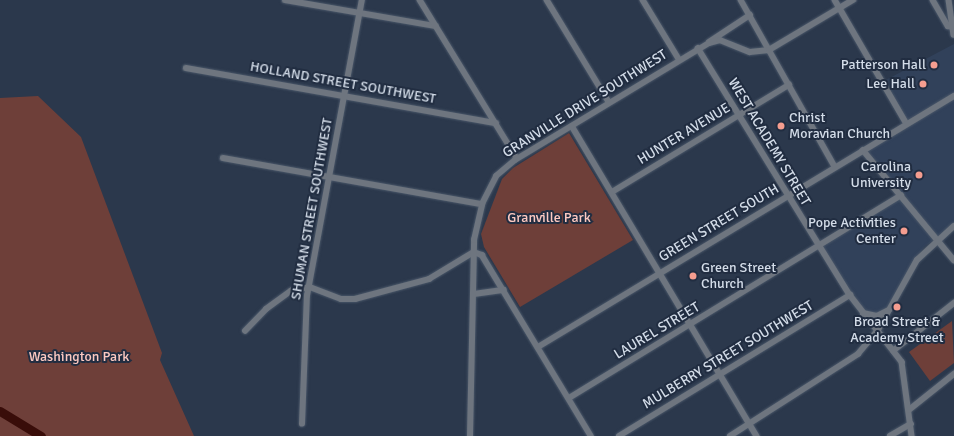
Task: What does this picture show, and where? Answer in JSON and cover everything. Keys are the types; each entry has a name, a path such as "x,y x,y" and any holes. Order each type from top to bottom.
{"street":[{"path":"285,0 436,26"},
{"name":"SHUMAN STREET SOUTHWEST","path":"302,424 307,296 331,177 362,0"},
{"path":"420,0 517,158"},
{"path":"547,0 609,102"},
{"path":"643,0 679,59"},
{"path":"741,0 836,167"},
{"path":"835,0 906,124"},
{"path":"709,42 720,40 750,52 769,50 853,0"},
{"path":"933,0 948,26 953,27"},
{"path":"949,0 954,34"},
{"name":"GRANVILLE DRIVE SOUTHWEST","path":"470,436 474,252 482,204 496,176 517,158 709,42 750,15"},
{"name":"WEST ACADEMY STREET","path":"698,48 818,246 862,312 878,330 905,369 912,436"},
{"name":"HOLLAND STREET SOUTHWEST","path":"186,68 496,123"},
{"name":"HUNTER AVENUE","path":"612,192 789,85"},
{"name":"GREEN STREET SOUTH","path":"538,347 954,96"},
{"path":"572,126 757,436"},
{"path":"863,150 954,260"},
{"path":"223,158 482,204"},
{"name":"LAUREL STREET","path":"569,398 901,195"},
{"path":"730,436 841,368 878,330 917,260 937,239 954,226"},
{"path":"245,331 284,294 310,287 341,299 355,299 429,279 474,252 482,255 592,436"},
{"path":"474,294 504,290"},
{"name":"MULBERRY STREET SOUTHWEST","path":"619,436 850,295"},
{"path":"893,350 954,302"},
{"path":"862,312 877,316 889,310"},
{"path":"909,410 954,374"},
{"path":"890,436 911,424"}],"shaded area":[{"name":"Carolina University","path":"954,44 954,226 925,246 915,259 878,330 819,246 901,195 863,150 906,124 882,82"}],"green space":[{"name":"Washington Park","path":"38,96 81,137 162,353 160,360 194,436 0,436 0,98"},
{"name":"Granville Park","path":"569,133 633,240 520,307 484,247 481,234 502,179 513,168"},
{"path":"952,321 954,363 930,381 909,352"}],"waterway":[{"path":"0,411 41,436"}],"place":[{"name":"Patterson Hall","path":"934,65"},
{"name":"Lee Hall","path":"923,84"},
{"name":"Christ Moravian Church","path":"781,126"},
{"name":"Carolina University","path":"919,175"},
{"name":"Pope Activities Center","path":"904,231"},
{"name":"Green Street Church","path":"693,276"},
{"name":"Broad Street & Academy Street","path":"897,307"}]}
